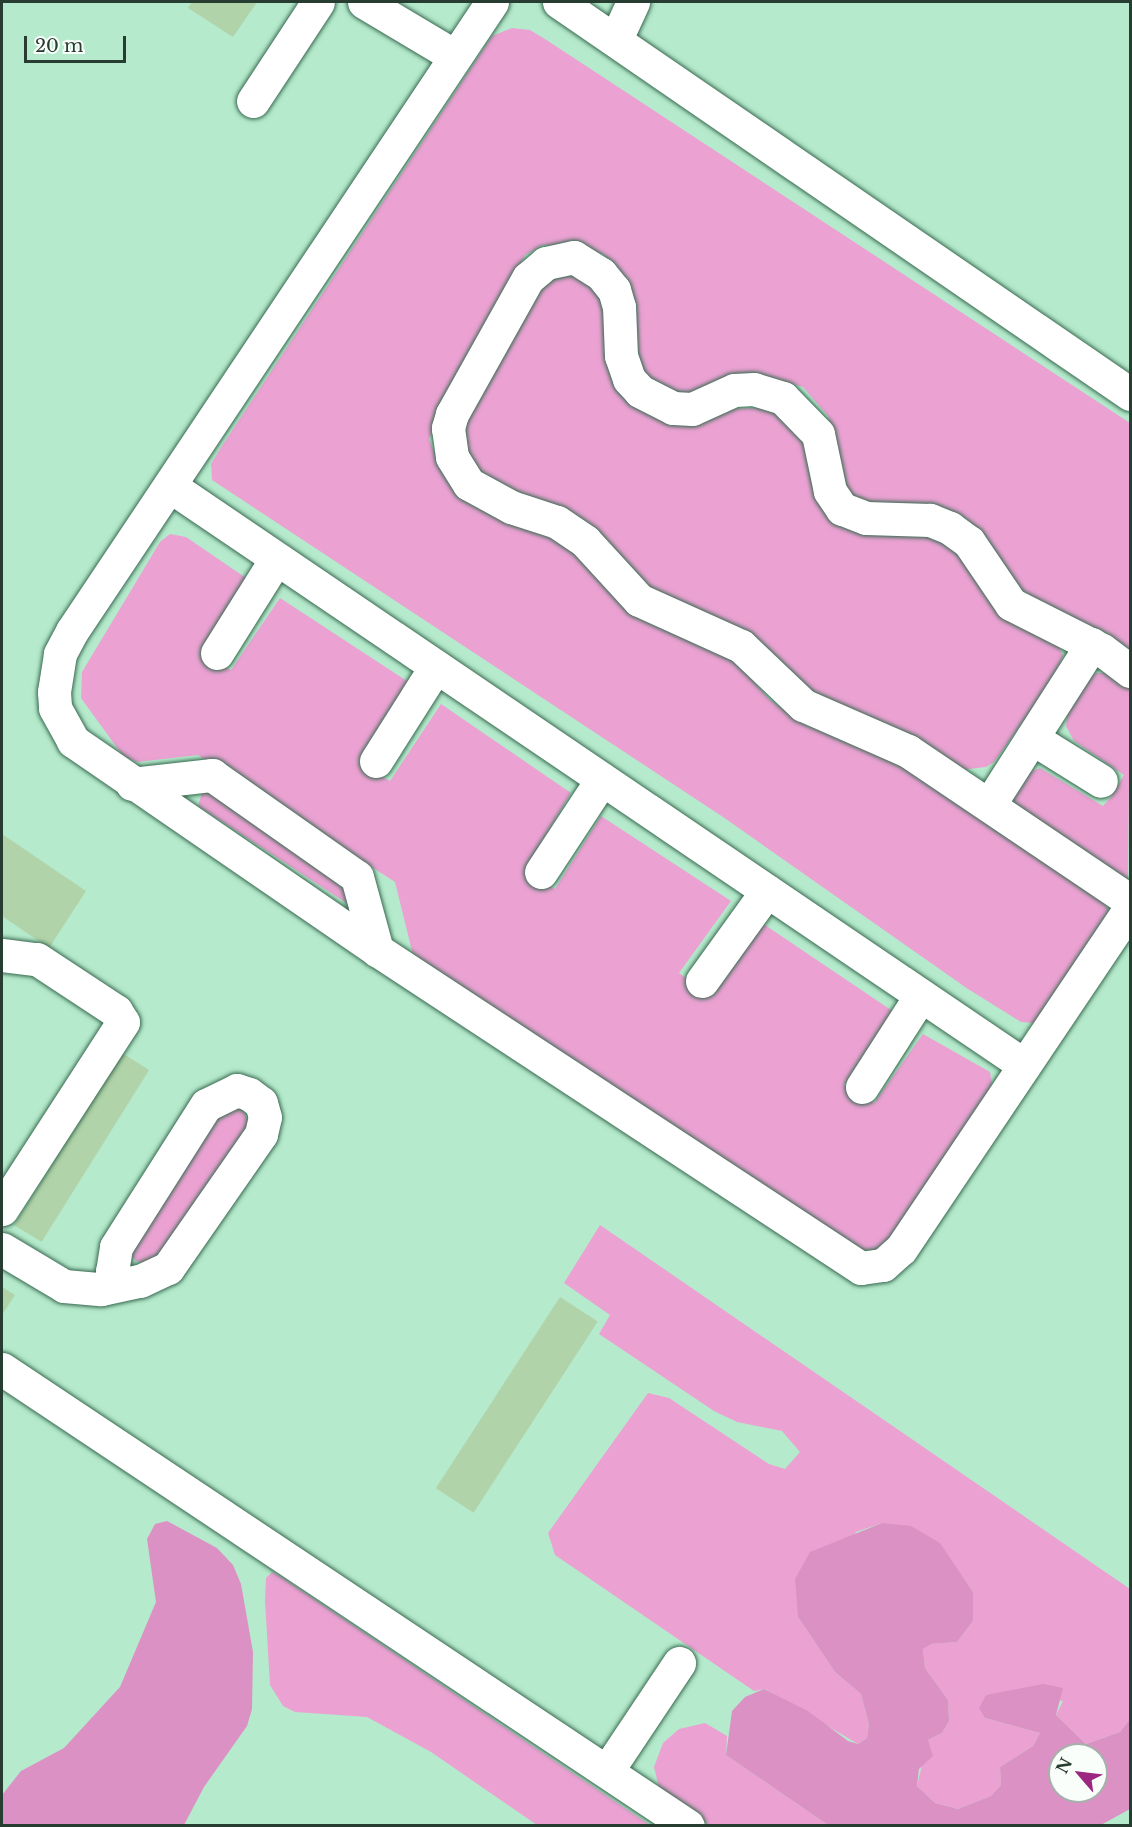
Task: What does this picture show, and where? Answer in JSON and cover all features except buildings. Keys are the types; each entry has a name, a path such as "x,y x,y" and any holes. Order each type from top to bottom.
{"lane":[{"path":"253,101 318,2"},
{"path":"364,2 453,55"},
{"path":"492,2 453,55 72,632 55,674 55,708 73,741 132,784 377,950 861,1268 883,1265 901,1249 1131,908"},
{"path":"558,2 616,39 1131,393"},
{"path":"616,39 633,2"},
{"path":"1131,671 1092,644 1011,604 969,542 950,528 930,520 866,518 842,509 830,491 818,434 783,398 754,389 734,390 692,409 673,408 640,391 629,379 621,356 614,290 590,266 574,257 558,258 528,278 448,428 452,457 469,484 511,507 557,522 585,542 639,600 741,646 803,705 908,751 1131,901"},
{"path":"170,486 1024,1065"},
{"path":"217,653 276,559"},
{"path":"989,805 1092,644"},
{"path":"376,760 436,666"},
{"path":"1032,738 1101,781"},
{"path":"132,784 212,775 357,877 377,950"},
{"path":"541,872 602,779"},
{"path":"702,981 767,891"},
{"path":"2,955 37,959 116,1011 123,1022 2,1209"},
{"path":"862,1087 921,995"},
{"path":"2,1249 64,1286 101,1288 120,1281 140,1281 168,1268 254,1145 265,1117 261,1104 249,1094 237,1090 206,1105 116,1247 112,1272 120,1281"},
{"path":"2,1369 688,1826"},
{"path":"607,1772 680,1663"}],"shaded area":[{"path":"512,28 530,30 548,41 1130,423 1130,660 1107,633 1024,600 976,528 961,515 933,507 887,515 849,497 828,416 803,387 768,377 698,394 671,395 637,368 615,265 603,254 577,246 543,245 525,255 429,439 441,468 566,542 640,617 735,660 769,699 805,725 877,749 1089,887 1105,903 1110,914 1034,1023 1021,1022 968,989 723,817 212,480 211,464 222,446 492,36"},
{"path":"568,271 600,287 619,382 717,409 769,408 800,428 815,483 931,532 960,553 990,603 1058,644 1063,656 1053,680 994,762 986,767 960,770 826,706 744,630 687,612 483,480 457,431 542,279"},
{"path":"170,534 186,537 249,580 202,654 231,670 280,598 413,685 358,762 390,781 441,704 571,793 525,870 555,889 601,816 731,901 679,973 711,995 762,923 894,1012 844,1085 874,1103 923,1034 990,1072 993,1090 899,1233 877,1251 860,1249 413,955 395,882 198,755 137,762 123,756 81,698 82,672 160,542"},
{"path":"1096,673 1108,673 1130,685 1128,879 1016,807 1013,798 1021,776 1040,768 1103,806 1111,797 1124,775 1074,741 1066,726 1068,710 1085,682"},
{"path":"224,792 338,868 348,904 198,806 202,793"},
{"path":"223,1101 243,1109 249,1126 168,1250 143,1263 136,1261 131,1256 132,1234"},
{"path":"600,1225 1130,1589 1130,1719 1120,1732 1085,1743 1056,1715 1063,1701 1006,1692 986,1695 985,1718 1040,1733 1033,1746 1000,1767 1001,1785 991,1796 958,1809 935,1803 917,1786 928,1740 942,1733 949,1721 948,1700 925,1668 923,1649 930,1644 957,1642 973,1621 973,1592 962,1576 882,1523 856,1532 798,1617 835,1672 861,1694 869,1724 867,1738 858,1744 765,1689 754,1691 555,1555 548,1533 648,1393 669,1398 769,1464 785,1469 800,1452 782,1431 737,1422 714,1411 599,1334 610,1315 564,1283"},
{"path":"167,1521 217,1548 233,1565 241,1584 253,1652 252,1709 247,1726 204,1787 184,1825 2,1825 2,1795 21,1771 64,1748 120,1687 156,1602 147,1539 155,1524"},
{"path":"882,1523 911,1526 940,1543 973,1592 973,1621 957,1642 931,1644 923,1649 925,1668 948,1700 949,1721 942,1733 928,1740 933,1756 919,1769 917,1786 935,1803 958,1809 991,1796 1001,1785 1000,1767 1033,1746 1040,1733 985,1718 979,1708 986,1695 1043,1684 1063,1688 1056,1715 1085,1743 1048,1743 1048,1803 1108,1803 1108,1743 1089,1743 1120,1732 1130,1719 1130,1809 1101,1825 828,1825 726,1755 732,1711 745,1697 764,1689 808,1711 848,1741 858,1744 867,1738 869,1724 861,1694 835,1672 798,1617 795,1579 810,1552"},
{"path":"272,1572 650,1825 537,1825 431,1752 367,1717 295,1712 283,1706 270,1685 265,1601 266,1578"},
{"path":"705,1723 727,1736 726,1755 828,1825 709,1825 659,1788 654,1767 663,1743 679,1729"}]}
